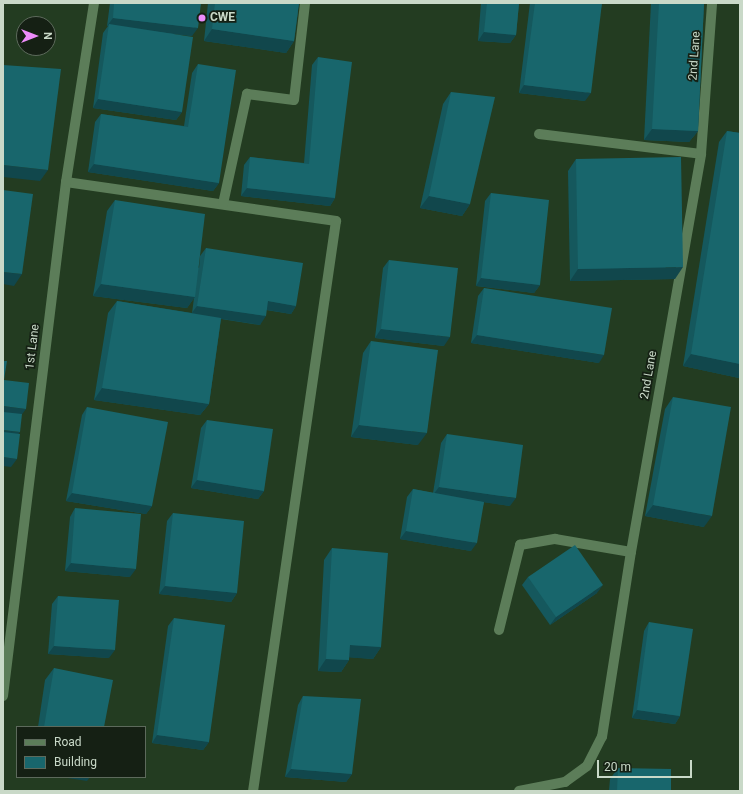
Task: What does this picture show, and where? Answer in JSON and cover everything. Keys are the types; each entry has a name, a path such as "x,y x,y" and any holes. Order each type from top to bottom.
{"street":[{"name":"1st Lane","path":"3,696 66,182 94,3"},
{"path":"224,204 247,94 294,100 305,3"},
{"name":"2nd Lane","path":"519,791 565,782 587,766 602,737 631,552 701,154 712,3"},
{"path":"539,134 701,154"},
{"path":"66,182 336,221 253,791"},
{"path":"499,630 520,544 555,539 631,552"}],"building":[{"path":"114,3 201,3 198,28 113,18"},
{"path":"215,3 299,3 294,41 212,29"},
{"path":"487,3 519,3 516,35 484,32"},
{"path":"535,3 602,3 591,93 524,85"},
{"path":"659,3 704,3 698,131 652,129"},
{"path":"109,24 193,37 182,112 98,99"},
{"path":"318,57 352,62 335,198 247,188 250,157 309,164"},
{"path":"198,64 236,70 219,183 94,164 101,114 188,127"},
{"path":"3,65 61,69 48,170 3,165"},
{"path":"451,92 495,97 470,204 429,196"},
{"path":"727,131 740,133 740,364 691,354"},
{"path":"681,157 683,267 578,269 576,159"},
{"path":"3,190 33,194 22,274 3,272"},
{"path":"491,193 549,200 540,285 481,278"},
{"path":"115,200 205,214 195,297 101,284"},
{"path":"206,248 303,263 296,306 268,301 266,316 197,306"},
{"path":"389,260 458,268 450,337 381,329"},
{"path":"484,288 612,308 604,355 477,335"},
{"path":"117,301 221,318 209,404 102,388"},
{"path":"371,341 438,350 427,433 359,425"},
{"path":"3,361 7,361 4,380 29,383 26,409 3,406"},
{"path":"673,397 731,407 712,516 653,505"},
{"path":"87,407 168,422 152,506 72,493"},
{"path":"3,412 22,414 20,432 3,430"},
{"path":"207,420 273,429 264,491 197,480"},
{"path":"3,432 20,434 17,459 3,457"},
{"path":"447,434 523,445 516,498 439,487"},
{"path":"413,489 484,502 477,543 406,531"},
{"path":"75,508 141,514 136,569 71,563"},
{"path":"173,513 244,521 237,593 165,586"},
{"path":"575,545 603,585 556,617 528,577"},
{"path":"332,548 388,553 381,647 350,645 349,660 326,659"},
{"path":"58,596 119,600 115,650 54,646"},
{"path":"174,618 225,625 209,742 157,735"},
{"path":"649,622 693,629 680,716 637,710"},
{"path":"54,668 113,680 104,726 44,726"},
{"path":"303,696 361,699 352,774 291,769"},
{"path":"618,768 671,769 671,791 617,791"}],"place":[{"name":"CWE","path":"202,18"}]}
